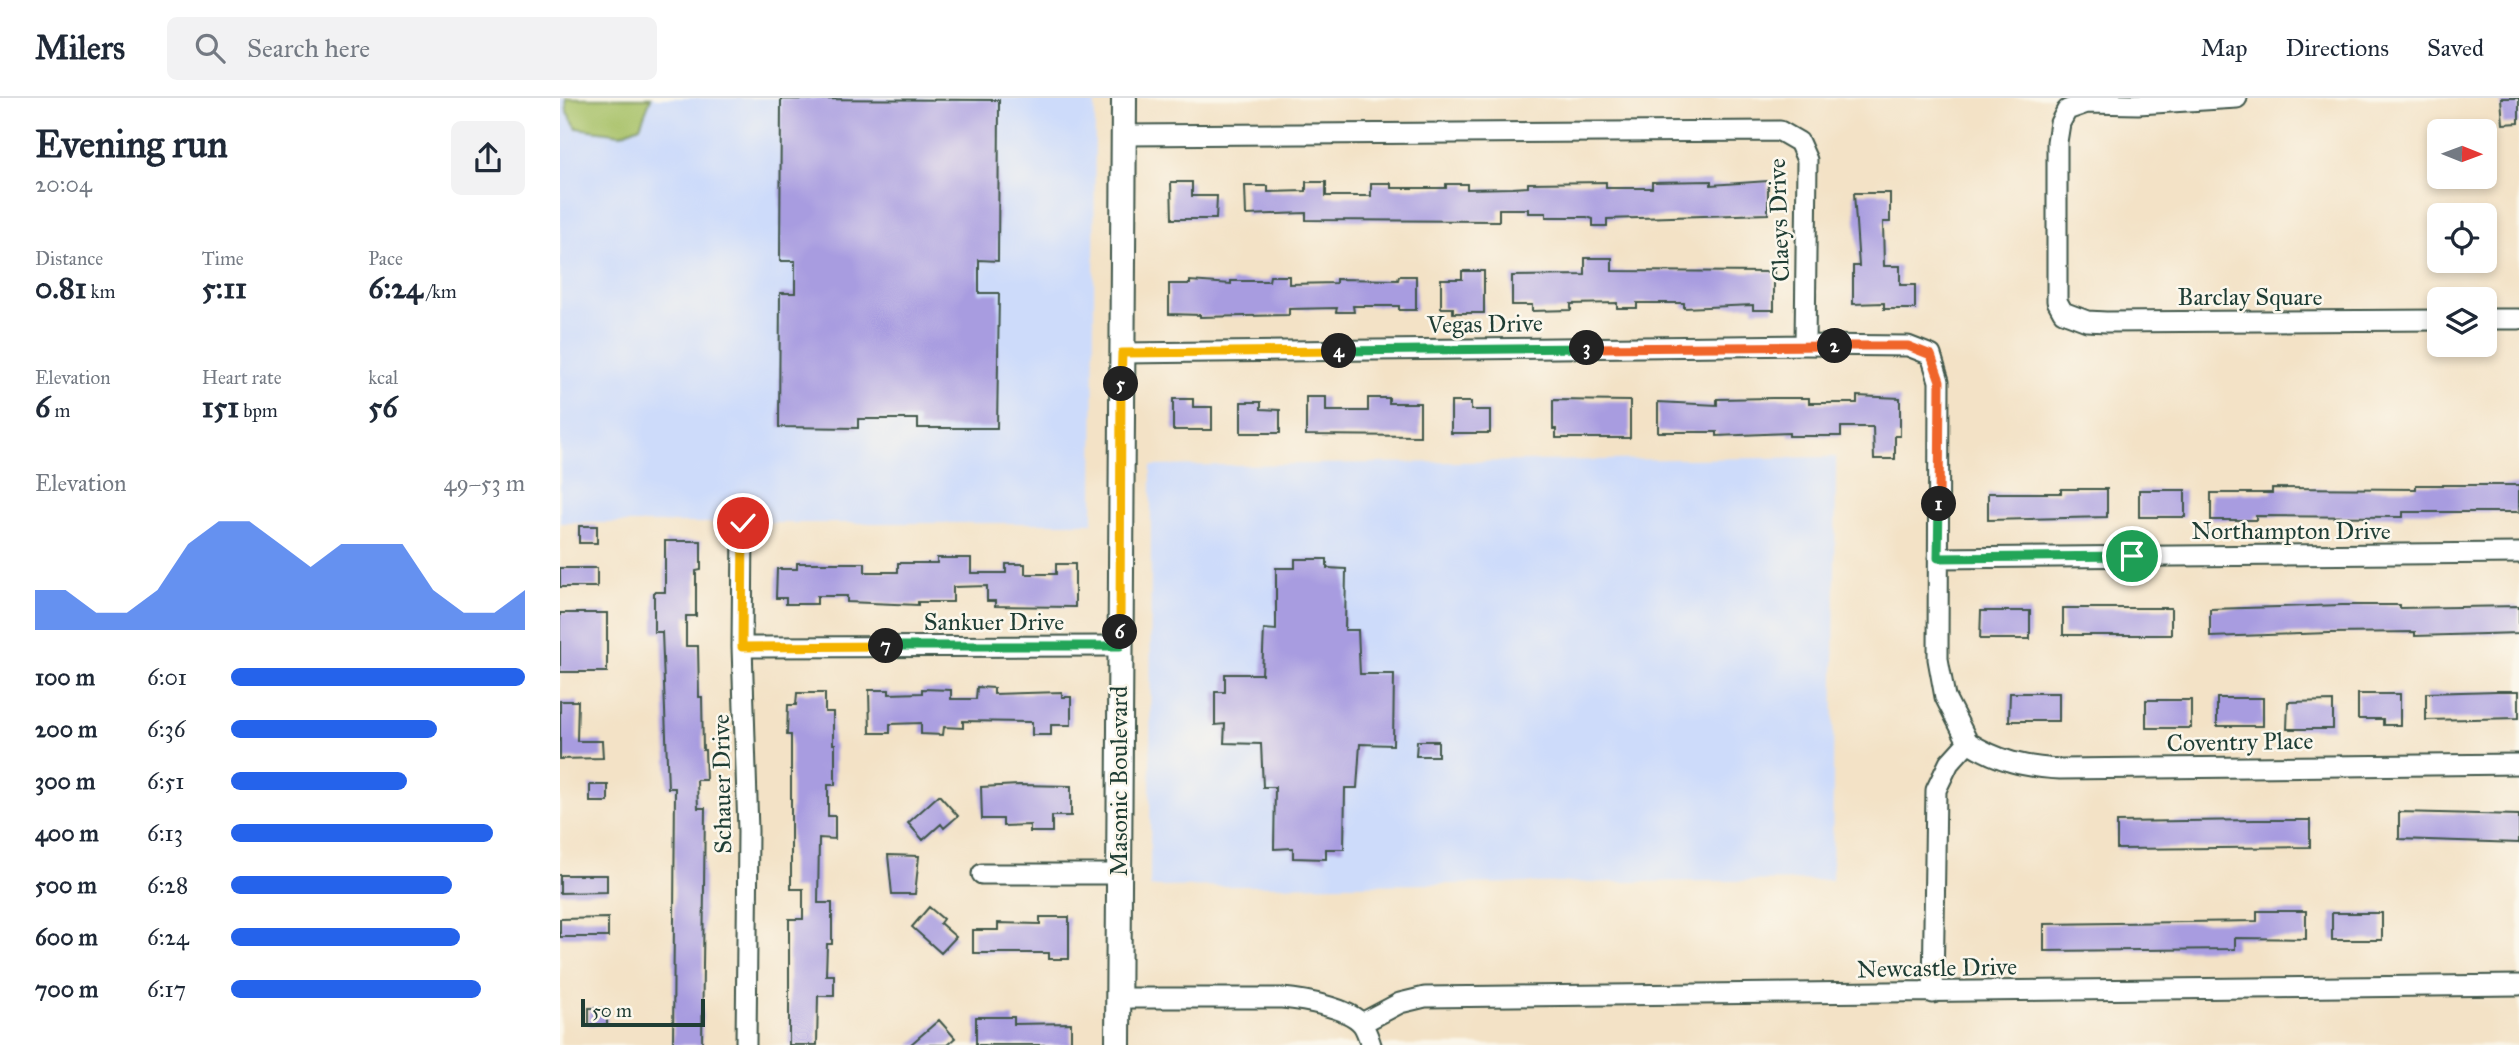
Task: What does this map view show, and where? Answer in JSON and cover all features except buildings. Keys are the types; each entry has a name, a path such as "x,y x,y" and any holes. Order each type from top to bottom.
{"street":[{"name":"Masonic Boulevard","path":"1118,1045 1124,98"},
{"name":"Barclay Square","path":"2237,98 2138,104 2087,103 2067,110 2060,123 2057,142 2057,301 2063,313 2087,321 2106,322 2427,320"},
{"name":"Claeys Drive","path":"1124,135 1780,131 1799,142 1807,160 1805,345"},
{"path":"2497,319 2519,319"},
{"name":"Vegas Drive","path":"1122,353 1908,346 1931,355 1940,381 1938,558"},
{"name":"Schauer Drive","path":"743,523 742,647 748,831 746,1045"},
{"name":"Northampton Drive","path":"1938,558 2519,553"},
{"path":"1933,993 1936,790 1949,763 1968,742 1945,697 1941,679 1937,623 1938,558"},
{"name":"Sankuer Drive","path":"742,647 1120,646"},
{"name":"Coventry Place","path":"1968,742 1986,753 2016,765 2060,769 2519,764"},
{"path":"982,874 1118,874"},
{"name":"Newcastle Drive","path":"1362,1023 1400,1003 1424,997 2519,985"},
{"path":"1118,998 1282,998 1332,1008 1362,1023 1371,1045"}],"shaded area":[{"path":"560,98 1095,98 1093,523 560,523"},
{"path":"1836,457 1832,880 1150,887 1151,466"}],"green space":[{"path":"566,98 651,98 640,126 621,134 577,128 567,112"}],"route":[{"path":"743,523 742,647 1120,646 1122,353 1908,346 1931,355 1936,363 1940,381 1938,558 2132,556"}]}
